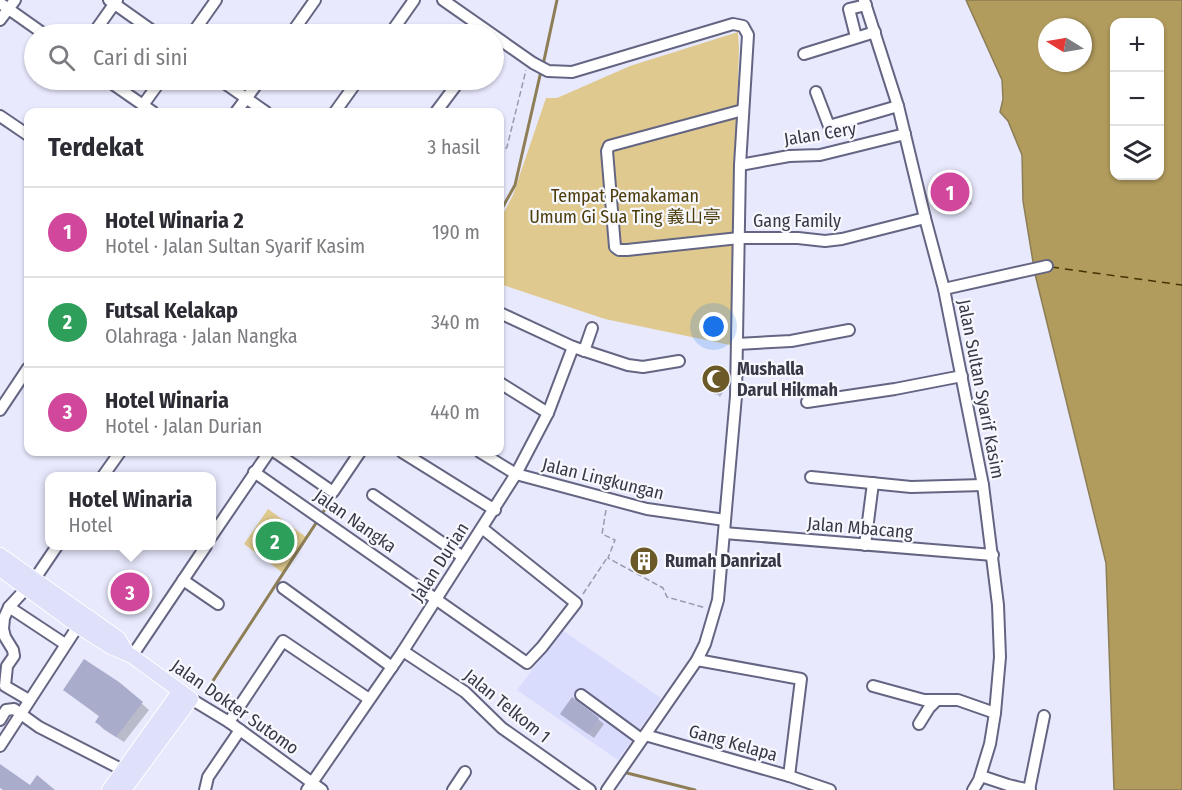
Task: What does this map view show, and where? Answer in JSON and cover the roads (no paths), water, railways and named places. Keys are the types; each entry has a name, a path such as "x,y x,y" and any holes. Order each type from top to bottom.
{"main road":[{"name":"Jalan Dokter Sutomo","path":"0,555 78,626 111,647 130,655 185,695"},
{"name":"Jalan Dokter Sutomo","path":"0,569 30,584 118,638 130,655"},
{"path":"110,790 123,770 185,695"},
{"path":"124,790 185,695"}],"street":[{"path":"199,24 216,0"},
{"path":"298,24 315,0"},
{"path":"397,24 414,0"},
{"path":"442,0 477,24"},
{"path":"99,24 114,1 144,24"},
{"path":"856,37 849,9 865,3"},
{"name":"Jalan Sultan Syarif Kasim","path":"865,3 898,106 944,289 983,485 993,555 998,604 999,657 995,713 990,744 981,776 973,790"},
{"path":"0,20 7,4 32,24"},
{"path":"504,43 548,71 572,72 725,26 738,24 743,26 748,35 740,165 736,396 718,600 705,644 697,660 607,790"},
{"path":"804,54 875,32"},
{"path":"121,90 147,108"},
{"path":"143,105 154,90"},
{"path":"235,90 261,108"},
{"path":"240,108 253,90"},
{"path":"338,108 351,90"},
{"path":"439,108 452,90"},
{"path":"816,92 829,126 898,106"},
{"name":"Gang Family","path":"743,110 611,144 607,151 615,247 618,250 739,238 833,240 925,218"},
{"path":"0,116 24,132"},
{"name":"Jalan Cery","path":"740,165 789,156 820,154 905,134"},
{"path":"944,289 1047,267"},
{"path":"504,315 578,349 628,365 643,367 679,361"},
{"name":"Jalan Durian","path":"309,787 403,651 495,510 548,413 578,349 592,328"},
{"path":"737,344 791,341 849,330"},
{"path":"0,410 24,374"},
{"path":"807,402 962,376"},
{"path":"504,386 548,413"},
{"path":"106,472 117,456"},
{"path":"216,529 266,456"},
{"path":"281,456 333,492 357,456"},
{"path":"408,456 495,510"},
{"name":"Jalan Lingkungan","path":"487,456 516,474 647,509 725,520"},
{"name":"Jalan Nangka","path":"254,472 528,663 576,603 482,528"},
{"path":"811,477 911,487 983,485"},
{"path":"865,545 873,483"},
{"path":"373,495 464,557"},
{"name":"Jalan Mbacang","path":"724,532 993,555"},
{"path":"29,700 5,686 7,666 14,656 5,637 4,618 9,607 30,584 54,550"},
{"path":"130,655 203,550"},
{"path":"183,580 218,604"},
{"path":"283,588 392,667"},
{"path":"9,607 65,644"},
{"path":"0,746 78,626"},
{"path":"229,722 283,641 369,699"},
{"name":"Jalan Telkom 1","path":"403,651 465,692 502,728 590,790"},
{"name":"Gang Kelapa","path":"643,737 789,776 801,679 697,660"},
{"path":"873,686 924,700 958,700 995,713"},
{"name":"Jalan Dokter Sutomo","path":"185,695 240,730 309,787 322,790"},
{"path":"581,695 643,737"},
{"path":"919,724 937,700"},
{"path":"0,720 9,708 39,727 123,770"},
{"path":"981,776 1030,790 1044,716"},
{"path":"205,790 208,777 240,730"},
{"path":"453,790 465,772"},
{"path":"789,776 830,790"}],"waterway":[{"path":"543,65 557,0"},
{"path":"504,205 515,185 541,71"},
{"path":"205,693 335,494"},
{"path":"627,773 695,790"}],"place":[{"name":"Hotel Winaria 2","path":"950,192"},
{"name":"Mushalla Darul Hikmah","path":"716,379"},
{"name":"Futsal Kelakap","path":"275,541"},
{"name":"Rumah Danrizal","path":"644,561"},
{"name":"Hotel Winaria","path":"130,592"}],"park label":[{"name":"Tempat Pemakaman Umum Gi Sua Ting 義山亭","path":"625,206"}]}
